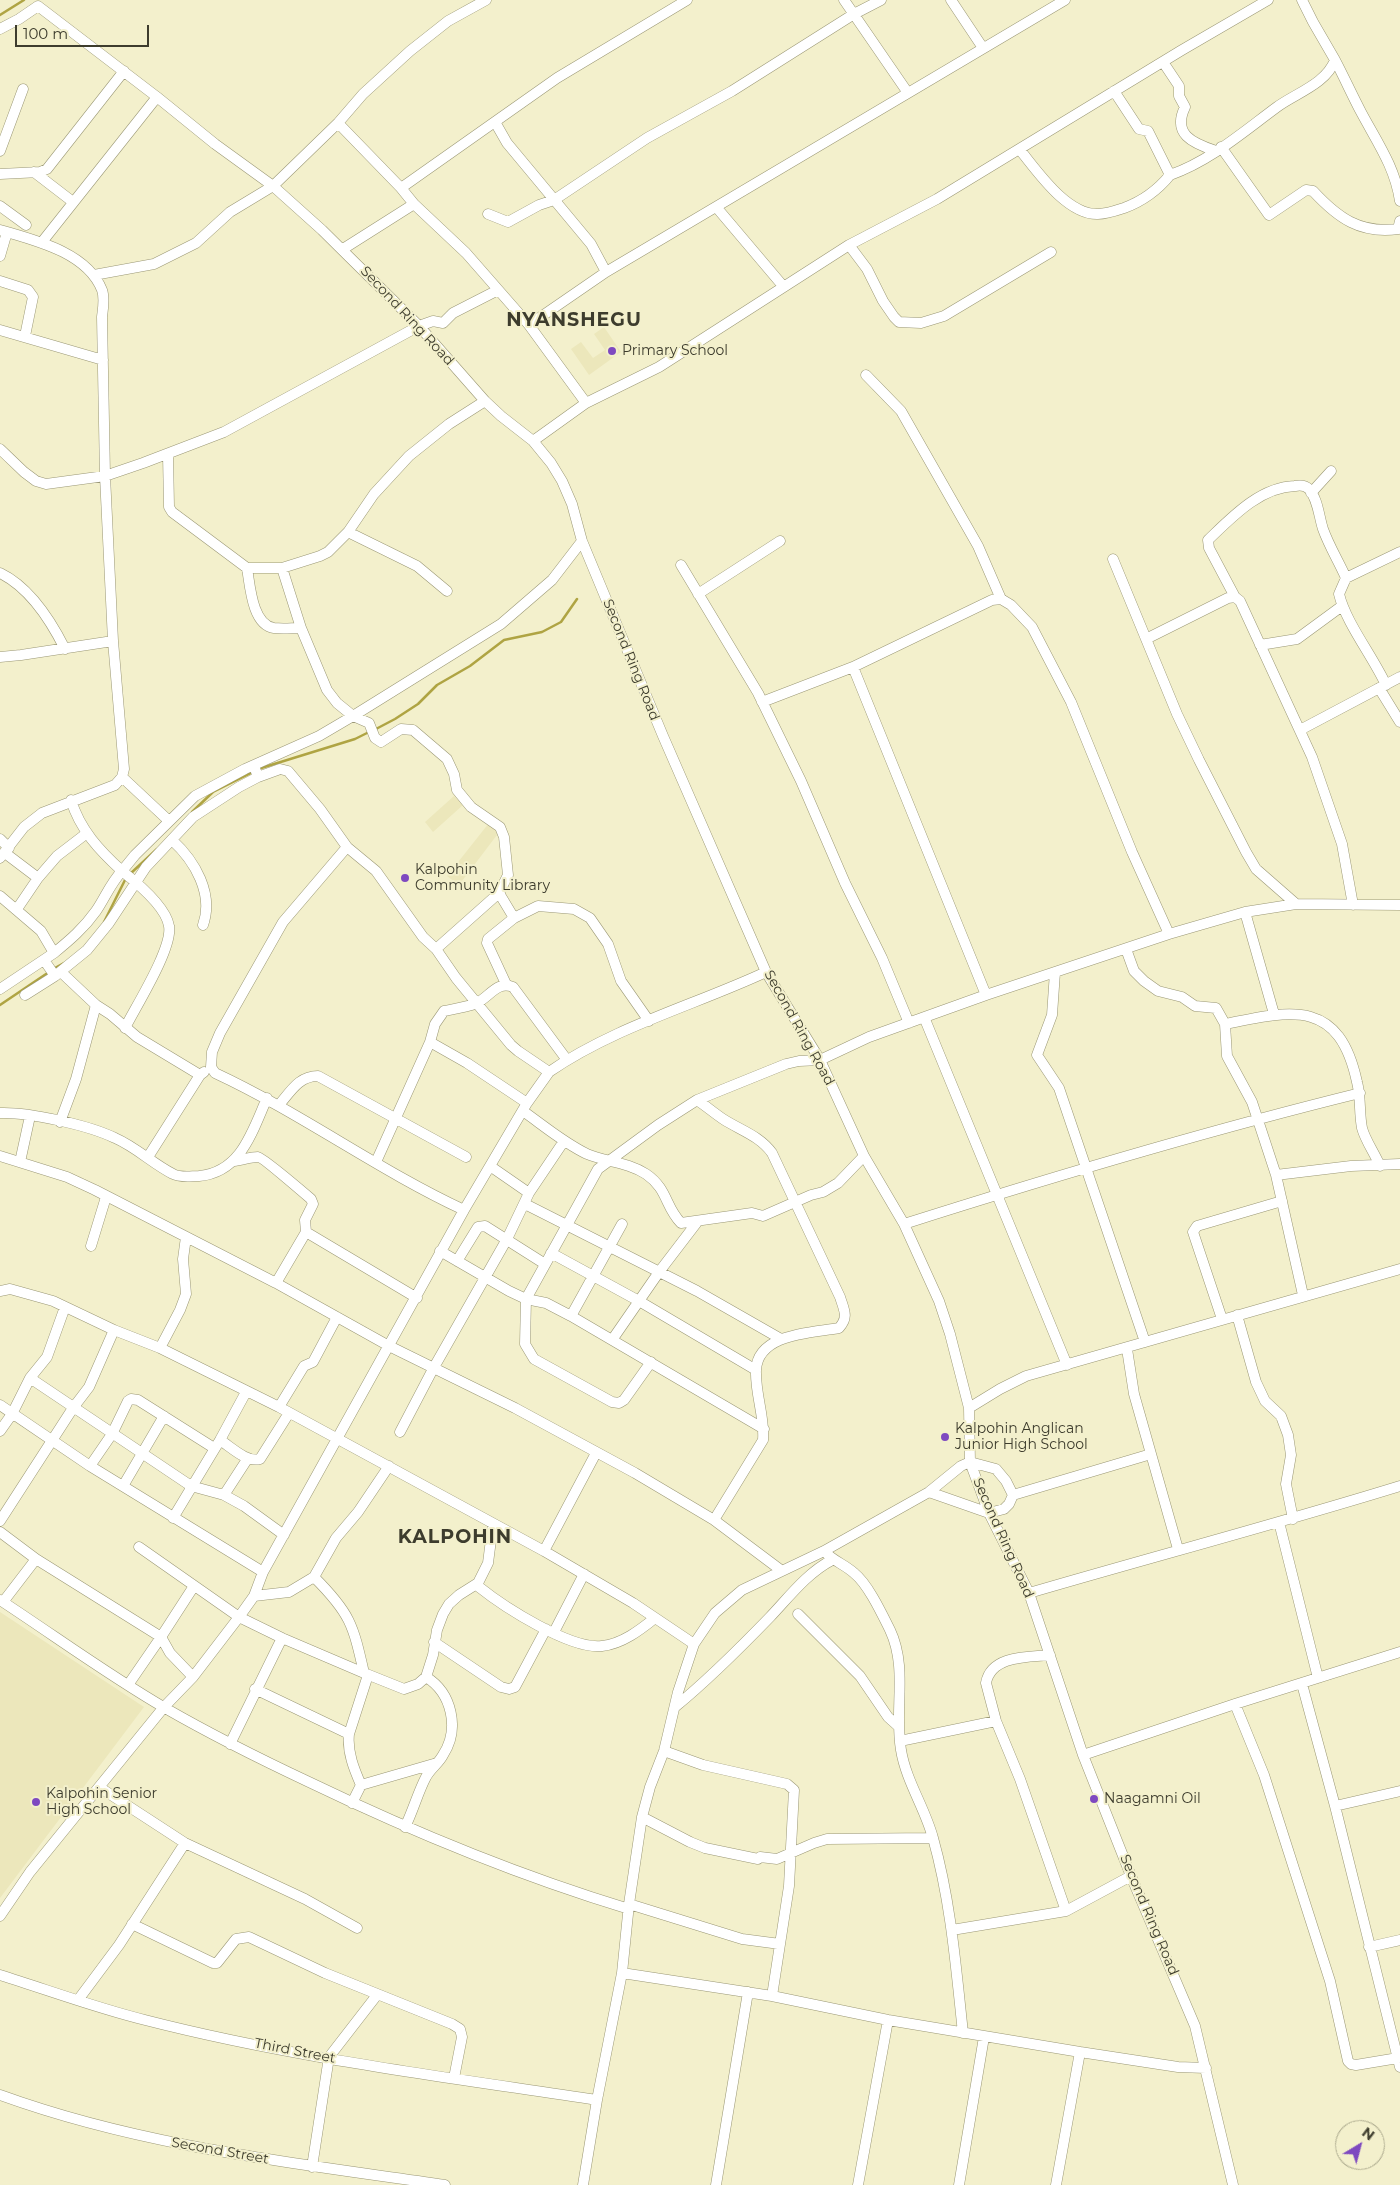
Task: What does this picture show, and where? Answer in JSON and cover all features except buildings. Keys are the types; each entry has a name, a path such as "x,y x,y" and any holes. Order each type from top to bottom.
{"street":[{"path":"94,275 128,270 166,260 196,243 230,212 273,186 338,123 363,94 410,51 448,22 486,0"},
{"path":"401,188 557,78 688,0"},
{"path":"844,0 908,93"},
{"path":"488,214 508,222 539,205 554,200 647,138 732,90 854,14 881,0"},
{"path":"951,0 983,48"},
{"path":"529,325 606,272 717,208 1065,0"},
{"path":"533,441 586,403 659,367 783,286 850,245 937,199 1268,0"},
{"path":"1302,0 1360,111 1386,155 1397,182 1400,201"},
{"path":"0,29 19,19 40,3"},
{"name":"Second Ring Road","path":"40,3 89,45 215,144 273,186 343,249 419,326 485,401 533,441 551,463 562,481 572,504 582,541 663,736 766,972 820,1060 864,1156 904,1224 939,1301 950,1334 969,1408 970,1462 989,1513 1029,1593 1083,1755 1131,1876 1196,2026 1233,2185"},
{"path":"1020,150 1056,192 1068,203 1083,212 1108,213 1142,200 1161,186 1170,175 1188,168 1278,106 1309,88 1332,69 1335,60"},
{"path":"1163,62 1179,86 1179,96 1185,106 1180,118 1180,127 1186,136 1198,145 1218,149 1269,215 1306,190 1314,191 1336,214 1361,227 1380,232 1398,229 1400,220"},
{"path":"0,174 34,172 47,169 124,71"},
{"path":"0,151 23,89"},
{"path":"1114,91 1139,129 1148,131 1170,175"},
{"path":"42,242 157,97"},
{"path":"495,122 507,143 591,244 606,272"},
{"path":"338,123 414,204 466,253 529,325 586,403"},
{"path":"34,172 73,202"},
{"path":"343,249 414,204"},
{"path":"0,206 26,225"},
{"path":"717,208 783,286"},
{"path":"0,256 4,232 42,242 61,251 94,275 102,290 104,302 105,476 113,641 124,769 122,777 115,785 71,800 42,813 24,827 5,853"},
{"path":"850,245 867,269 883,302 894,317 899,322 921,323 944,316 1051,252"},
{"path":"0,281 28,290 33,297 25,336"},
{"path":"0,448 24,472 36,481 46,484 105,476 168,454 238,425 419,326 433,321 443,323 452,312 498,290"},
{"path":"0,330 103,360"},
{"path":"866,375 902,411 978,546 1001,599 1011,605 1032,627 1071,702 1132,852 1169,934"},
{"path":"168,454 169,507 172,512 247,568 282,568 328,552 348,532 374,494 402,464 449,424 485,401"},
{"path":"1311,493 1331,471"},
{"path":"1346,578 1324,531 1309,488 1303,485 1279,488 1251,502 1208,540 1209,548 1235,597 1240,601 1312,757 1342,844 1353,905"},
{"path":"348,532 417,566 447,591"},
{"path":"0,990 52,969 87,950 110,923 128,876 169,821 195,796 256,771 319,736 500,624 552,580 582,541"},
{"path":"698,594 780,541"},
{"path":"1400,552 1346,578 1339,594 1342,606 1376,664 1382,686 1400,722"},
{"path":"1113,559 1146,640 1199,760 1246,852 1256,869 1296,904"},
{"path":"681,565 762,702 801,781 845,883 882,958 909,1022"},
{"path":"247,568 255,610 262,622 272,628 301,628"},
{"path":"282,568 301,628 327,690 337,703 354,716 369,723 375,738 381,742 401,730 412,730 447,759 454,774 457,790 471,807 500,827 504,837 508,875 499,893 436,949"},
{"path":"0,573 9,578 38,607 55,629 65,649"},
{"path":"1146,640 1228,598 1235,597"},
{"path":"762,702 853,667 992,600 1001,599"},
{"path":"1260,645 1297,639 1342,606"},
{"path":"0,656 22,656 113,641"},
{"path":"853,667 986,995"},
{"path":"1300,730 1400,678"},
{"path":"54,953 85,926 97,910 108,888 146,867 193,817 256,771 280,769 288,771 320,809 347,847 376,871 423,937 436,949 476,1004 518,1052 549,1072"},
{"path":"122,777 169,821"},
{"path":"71,800 75,813 102,853 128,876 164,914 169,926 169,943 125,1028"},
{"path":"17,909 38,878 57,856 87,833"},
{"path":"0,839 5,853 38,878"},
{"path":"172,840 184,851 197,870 208,912 203,925"},
{"path":"347,847 283,922 220,1033 212,1052 211,1067 215,1073 267,1098 376,1162 464,1210"},
{"path":"499,893 514,918"},
{"path":"0,896 41,931 54,953 52,969 25,994"},
{"path":"651,1362 624,1400 618,1403 612,1402 534,1359 525,1344 526,1299 594,1175 607,1162 658,1124 697,1100 786,1064 820,1060 869,1037 986,995 1169,934 1245,912 1296,904 1400,905"},
{"path":"506,984 487,943 488,939 514,918 538,906 574,909 590,918 608,944 621,981 649,1021"},
{"path":"1245,912 1274,1014"},
{"path":"1126,949 1134,971 1144,981 1158,991 1182,997 1195,1006 1216,1008 1225,1024 1226,1056 1252,1102 1276,1175 1303,1296"},
{"path":"52,969 110,1014 137,1038 200,1075"},
{"path":"0,1916 30,1872 164,1707 193,1677 254,1596 264,1572 416,1298 440,1251 525,1107 549,1072 567,1060 649,1021 766,972"},
{"path":"1055,972 1052,1015 1037,1055 1059,1088 1144,1342"},
{"path":"376,1162 430,1042 434,1024 444,1011 476,1004 500,986 506,984 513,987 567,1060"},
{"path":"60,1122 76,1079 96,1005"},
{"path":"1225,1024 1274,1014 1311,1015 1337,1032 1346,1044 1360,1094 1362,1128 1380,1166"},
{"path":"924,1017 1067,1365"},
{"path":"430,1042 467,1063 525,1107 564,1141 607,1162 629,1165 646,1174 664,1191 675,1217 681,1223 752,1213 763,1216 811,1195 823,1192 838,1183 864,1156"},
{"path":"148,1157 200,1075 211,1067"},
{"path":"279,1105 300,1080 310,1076 318,1076 466,1157"},
{"path":"904,1224 997,1194 1257,1118 1360,1094"},
{"path":"0,1114 30,1116 60,1122 114,1137 148,1157 174,1176 188,1177 206,1175 223,1170 234,1161 248,1139 267,1098"},
{"path":"697,1100 767,1146 840,1297 846,1316 845,1322 839,1328 781,1339 765,1348 760,1355 756,1370 764,1429 763,1440 714,1520"},
{"path":"20,1162 30,1116"},
{"path":"400,1432 433,1369 507,1239 529,1193 564,1141"},
{"path":"0,1156 67,1177 276,1283 433,1369 515,1408 596,1454 635,1473 714,1520 782,1571"},
{"path":"234,1161 262,1158 311,1199 313,1204 305,1220 306,1232 276,1283"},
{"path":"1276,1175 1351,1166 1400,1164"},
{"path":"490,1166 529,1193"},
{"path":"92,1246 106,1197"},
{"path":"1222,1319 1193,1232 1194,1229 1197,1226 1282,1201"},
{"path":"525,1204 697,1291 781,1339"},
{"path":"612,1340 658,1272 698,1221"},
{"path":"571,1316 622,1224"},
{"path":"457,1261 478,1227 485,1226 545,1264"},
{"path":"306,1232 416,1298"},
{"path":"160,1348 180,1310 186,1294 183,1259 186,1237"},
{"path":"440,1251 485,1278 526,1299 546,1303 571,1316 764,1429"},
{"path":"551,1253 639,1301 756,1370"},
{"path":"969,1408 1026,1376 1127,1349 1144,1342 1222,1319 1400,1269"},
{"path":"0,1282 5,1290 36,1295 114,1330 160,1348 338,1438 584,1574 694,1644"},
{"path":"0,1432 12,1414 30,1378 47,1357 66,1307"},
{"path":"1237,1315 1256,1382 1265,1401 1281,1416 1288,1435 1292,1455 1286,1484 1293,1519"},
{"path":"279,1408 304,1366 313,1362 337,1317"},
{"path":"0,1521 93,1378 114,1330"},
{"path":"1127,1349 1134,1394 1178,1549"},
{"path":"30,1378 191,1486 224,1495 244,1506 284,1535"},
{"path":"173,1518 246,1392"},
{"path":"90,1466 112,1434 128,1400 131,1399 138,1400 217,1444 255,1461 260,1459 289,1413"},
{"path":"0,1405 90,1466 264,1572"},
{"path":"123,1486 164,1416"},
{"path":"544,1551 596,1454"},
{"path":"929,1492 989,1513 1004,1509 1013,1496 1151,1454"},
{"path":"224,1495 248,1458"},
{"path":"583,2185 597,2100 622,1973 629,1906 642,1818 650,1788 664,1751 678,1692 694,1644 715,1613 742,1590 824,1551 929,1492 954,1470 970,1462 996,1469 1006,1481 1013,1496"},
{"path":"254,1596 289,1592 314,1577 336,1538 358,1512 389,1466"},
{"path":"1029,1593 1178,1549 1293,1519 1400,1486"},
{"path":"1279,1522 1318,1678"},
{"path":"138,1546 239,1618 404,1689 418,1684 426,1677 433,1655 439,1623 449,1604 465,1590 478,1583 488,1563 493,1524"},
{"path":"0,1532 36,1559 161,1637 170,1653 182,1668 193,1677"},
{"path":"824,1551 832,1560 850,1570 863,1583 890,1631 900,1661 898,1726 900,1740 908,1772 933,1838 952,1930 964,2033"},
{"path":"36,1559 2,1601 128,1685 230,1744 405,1827 519,1874 742,1940 780,1944"},
{"path":"675,1707 696,1691 798,1586 822,1565 832,1560"},
{"path":"434,1642 501,1687 509,1689 515,1687 584,1574"},
{"path":"314,1577 337,1601 351,1624 366,1674 348,1743 361,1785 352,1803"},
{"path":"478,1583 482,1589 502,1603 550,1631 585,1646 604,1646 635,1633 655,1618"},
{"path":"128,1685 194,1586"},
{"path":"798,1614 860,1676 888,1717 898,1726"},
{"path":"230,1744 255,1689 282,1638"},
{"path":"1083,1755 1235,1704 1400,1652"},
{"path":"1050,1655 1016,1658 994,1668 987,1676 986,1683 996,1721 1020,1779 1066,1911"},
{"path":"405,1827 426,1776 444,1754 453,1723 449,1705 434,1682 426,1677"},
{"path":"1235,1704 1264,1775 1330,1981 1348,2061 1350,2064 1356,2065 1399,2062 1335,1806 1302,1684"},
{"path":"255,1689 349,1734"},
{"path":"900,1740 996,1721"},
{"path":"664,1751 703,1765 792,1786 794,1790 792,1852 772,1996"},
{"path":"361,1785 438,1763"},
{"path":"99,1787 185,1843 305,1899 357,1928"},
{"path":"1335,1806 1400,1791"},
{"path":"642,1818 690,1842 722,1852 758,1859 760,1857 777,1860 792,1852 827,1839 933,1838"},
{"path":"78,2000 106,1964 185,1843"},
{"path":"952,1930 1066,1911 1131,1876"},
{"path":"132,1924 213,1963 217,1963 236,1939 243,1936 249,1937 325,1974 452,2024 460,2030 462,2037 454,2078"},
{"path":"1369,1947 1400,1940"},
{"path":"622,1973 772,1996 888,2020 984,2037 1178,2067 1206,2068"},
{"name":"Third Street","path":"0,1975 78,2000 175,2027 329,2057 597,2100"},
{"path":"716,2185 748,1992"},
{"path":"312,2167 329,2057 377,1994"},
{"path":"858,2185 888,2020"},
{"path":"959,2185 984,2037"},
{"path":"1056,2185 1080,2052"},
{"name":"Second Street","path":"0,2095 69,2118 142,2136 312,2167 445,2185"}],"shaded area":[{"name":"Primary School","path":"604,327 621,352 589,375 571,349 581,342 593,358 605,350 594,334"},
{"path":"454,796 463,805 433,832 425,822"},
{"path":"489,823 500,831 459,885 447,876"},
{"name":"Kalpohin Senior High School","path":"0,1612 144,1707 0,1898"}],"waterway":[{"path":"0,15 24,0"},
{"path":"374,730 418,704 437,685 470,666 504,640 542,632 561,622 577,599"},
{"path":"258,769 355,739 369,732"},
{"path":"192,812 213,792 253,772"},
{"path":"130,874 157,849"},
{"path":"104,922 126,878"},
{"path":"53,969 64,963"},
{"path":"0,1005 49,972"}],"place":[{"name":"Primary School","path":"612,351"},
{"name":"Kalpohin Community Library","path":"405,878"},
{"name":"Kalpohin Anglican Junior High School","path":"945,1437"},
{"name":"Naagamni Oil","path":"1094,1799"},
{"name":"Kalpohin Senior High School","path":"36,1802"}],"district":[{"name":"NYANSHEGU","path":"574,320"},
{"name":"KALPOHIN","path":"455,1537"}]}
